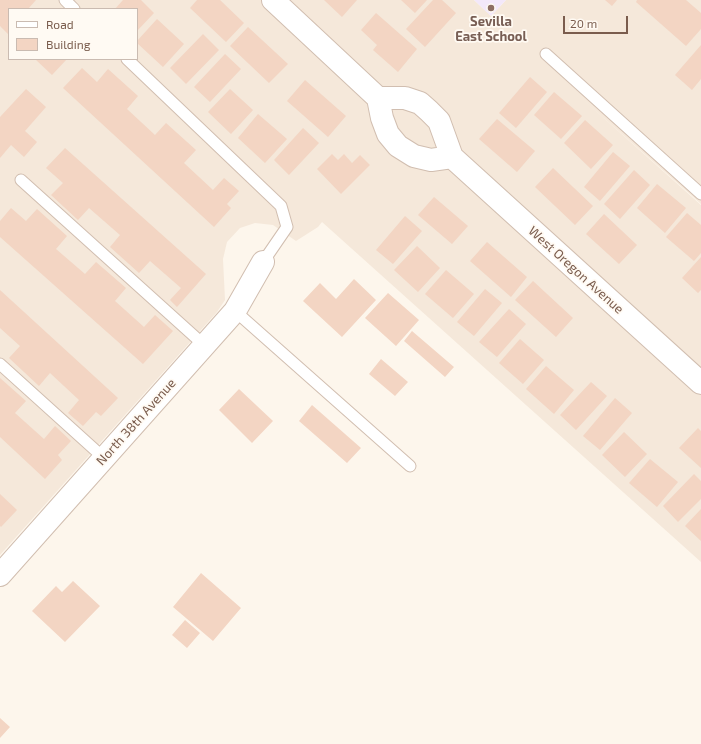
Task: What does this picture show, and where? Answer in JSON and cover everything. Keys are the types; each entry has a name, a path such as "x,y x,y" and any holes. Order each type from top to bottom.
{"street":[{"path":"273,0 378,98 382,118 388,134 398,146 414,156 431,160 452,157"},
{"name":"West Oregon Avenue","path":"378,98 405,98 420,103 438,121 452,157 701,383"},
{"name":"North 38th Avenue","path":"2,570 235,311 263,262"}],"lane":[{"path":"65,0 73,8"},
{"path":"546,54 701,194"},
{"path":"128,60 281,206 287,227 263,262"},
{"path":"21,180 204,345"},
{"path":"235,311 410,466"},
{"path":"0,364 104,458"}],"shaded area":[{"path":"0,0 474,0 491,16 506,0 701,0 701,204 579,96 701,205 701,562 322,222 318,227 296,241 273,225 255,223 240,228 227,242 223,259 225,300 217,312 0,555"},
{"name":"Sevilla East School","path":"474,0 506,0 491,16"}],"building":[{"path":"0,0 36,0 29,8 8,8 8,34 0,26"},
{"path":"123,0 141,0 154,13 138,30 138,8 116,8"},
{"path":"197,0 220,0 244,23 226,42 190,8"},
{"path":"324,0 357,0 342,17"},
{"path":"401,0 427,0 415,13"},
{"path":"433,0 442,0 456,13 425,47 406,29"},
{"path":"605,0 617,0 612,6"},
{"path":"637,0 686,0 701,13 701,29 686,46 636,2"},
{"path":"376,13 417,49 398,72 373,50 377,45 361,30"},
{"path":"157,19 184,44 163,67 138,44 138,40"},
{"path":"248,27 288,64 269,83 230,46"},
{"path":"203,34 219,50 186,84 170,68"},
{"path":"701,45 701,79 692,90 675,75"},
{"path":"225,54 241,69 210,102 194,87"},
{"path":"36,60 66,60 52,75"},
{"path":"82,68 97,82 108,69 138,96 127,109 155,135 166,123 196,150 184,163 213,190 224,178 239,191 227,204 231,208 214,227 63,88"},
{"path":"530,77 547,92 516,128 499,113"},
{"path":"305,80 346,116 328,137 287,101"},
{"path":"26,89 46,107 25,131 37,142 24,157 11,145 0,158 0,117"},
{"path":"230,89 253,110 231,134 208,112"},
{"path":"554,92 582,116 561,139 534,115"},
{"path":"258,114 287,139 265,163 238,138"},
{"path":"497,119 535,151 517,172 479,139"},
{"path":"585,120 613,145 591,169 564,143"},
{"path":"303,128 319,143 289,175 274,160"},
{"path":"65,148 206,274 177,307 170,300 181,288 150,261 139,273 110,247 120,235 89,208 78,220 51,195 63,183 46,168"},
{"path":"613,152 630,166 600,201 584,187"},
{"path":"332,154 338,160 344,154 352,163 360,155 370,165 341,194 317,169"},
{"path":"553,168 593,206 575,225 535,187"},
{"path":"634,170 650,185 620,219 604,204"},
{"path":"657,184 686,208 665,233 637,208"},
{"path":"434,197 468,226 452,244 418,215"},
{"path":"11,208 26,221 37,209 67,236 56,249 85,274 96,262 126,288 115,301 144,327 155,315 173,331 143,364 0,237 0,221"},
{"path":"687,213 701,225 701,253 694,261 666,237"},
{"path":"604,214 637,245 619,264 586,234"},
{"path":"405,216 422,231 393,264 376,250"},
{"path":"487,242 527,277 511,297 470,261"},
{"path":"417,246 440,268 418,292 394,270"},
{"path":"701,257 701,290 698,293 682,278"},
{"path":"446,270 474,294 453,318 425,294"},
{"path":"354,279 376,300 342,337 303,301 320,283 336,299"},
{"path":"533,281 573,318 556,337 515,300"},
{"path":"485,289 502,303 474,336 457,322"},
{"path":"0,290 118,398 101,416 96,412 83,426 68,413 79,400 50,373 39,386 9,358 20,346 0,328"},
{"path":"388,293 419,320 396,346 365,318"},
{"path":"509,309 526,324 497,357 479,342"},
{"path":"412,331 454,367 445,377 404,341"},
{"path":"520,339 544,360 523,384 499,363"},
{"path":"381,359 408,382 395,396 369,374"},
{"path":"546,366 574,390 554,414 526,389"},
{"path":"0,378 26,401 15,413 44,439 55,426 71,441 58,455 62,460 45,479 0,437"},
{"path":"591,382 607,396 576,430 560,415"},
{"path":"239,389 273,421 252,443 219,410"},
{"path":"615,398 632,413 600,450 583,436"},
{"path":"312,405 361,448 347,463 299,421"},
{"path":"698,428 701,431 701,468 679,448"},
{"path":"624,432 647,454 625,477 602,455"},
{"path":"650,459 678,482 657,507 629,483"},
{"path":"694,474 701,481 701,499 678,522 663,506"},
{"path":"0,494 17,510 1,527 0,526"},
{"path":"701,509 701,541 685,526"},
{"path":"201,573 241,608 213,641 173,607"},
{"path":"73,581 100,606 65,642 32,611 56,586 62,592"},
{"path":"185,620 200,633 187,648 172,635"},
{"path":"0,718 10,727 0,738"}],"place":[{"name":"Sevilla East School","path":"491,8"}]}
